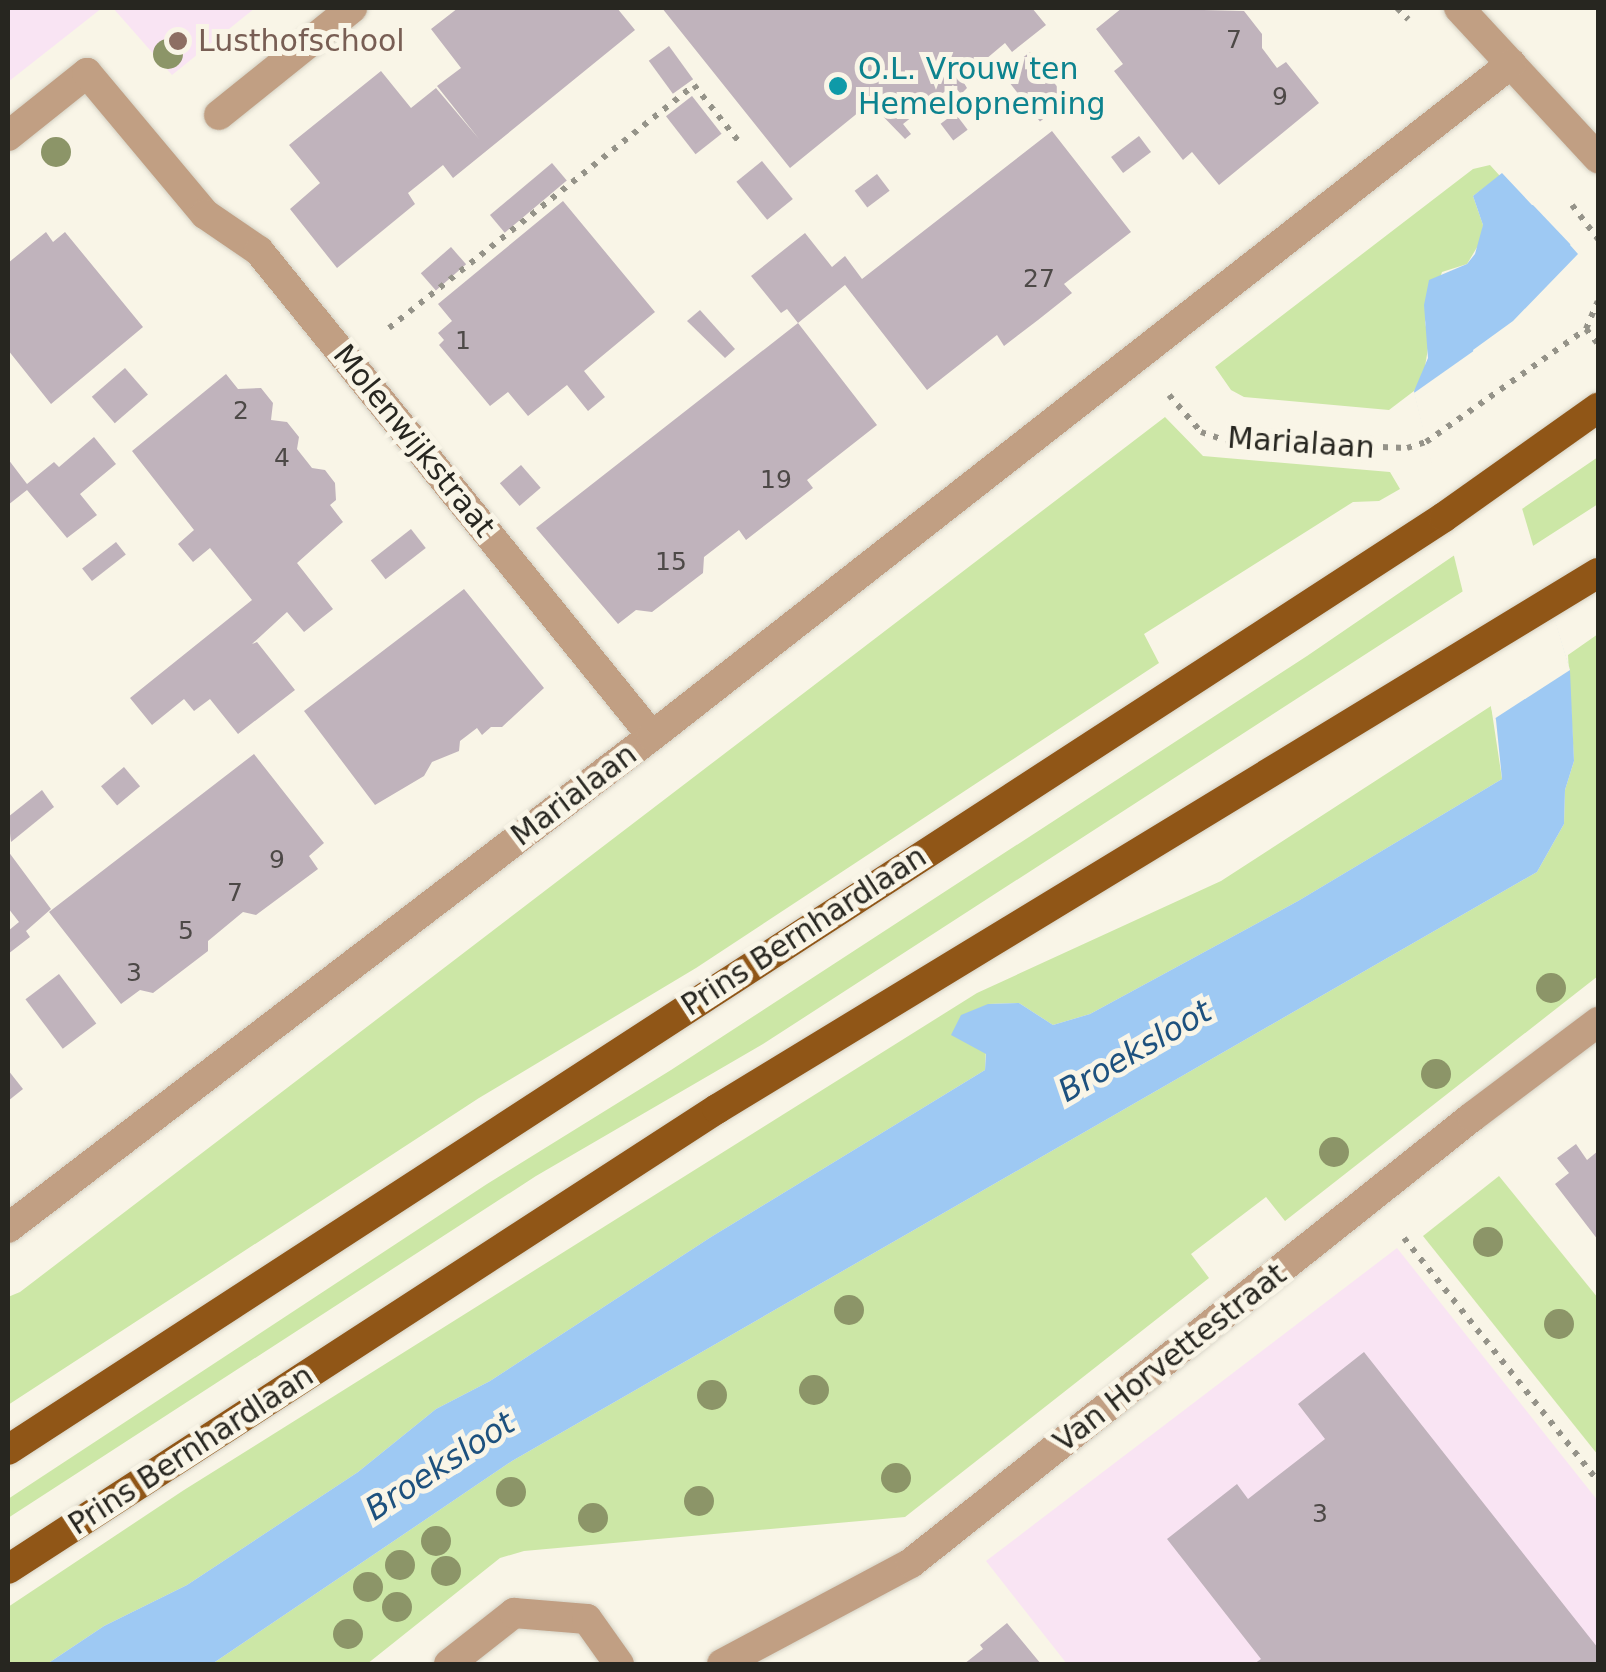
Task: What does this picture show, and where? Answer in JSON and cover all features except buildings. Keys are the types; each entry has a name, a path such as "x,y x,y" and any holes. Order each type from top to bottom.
{"main road":[{"name":"Prins Bernhardlaan","path":"8,1450 1444,517 1598,408"},
{"name":"Prins Bernhardlaan","path":"8,1569 717,1109 1598,573"}],"street":[{"path":"220,115 352,8"},
{"path":"1459,8 1591,150"},
{"name":"Marialaan","path":"8,1228 652,736 1511,64"},
{"name":"Molenwijkstraat","path":"8,136 88,73 205,214 259,251 652,736"},
{"name":"Van Horvettestraat","path":"722,1664 911,1563 1598,1022"},
{"path":"449,1664 514,1613 587,1619 619,1664"}],"path":[{"path":"349,360 694,86 740,143"},
{"path":"1590,226 1598,239"},
{"path":"1598,302 1586,328 1598,344"},
{"name":"Marialaan","path":"1136,356 1201,432 1228,442 1386,450 1426,442 1586,328"},
{"path":"1371,1198 1598,1481"}],"shaded area":[{"path":"8,8 102,8 8,82"},
{"name":"Lusthofschool","path":"113,8 255,8 172,75"},
{"path":"1397,1248 1598,1501 1598,1664 1067,1664 986,1561"}],"green space":[{"path":"1490,165 1500,176 1473,196 1483,225 1482,239 1467,264 1442,272 1425,322 1429,342 1424,373 1414,391 1389,410 1244,397 1231,390 1215,367 1473,169"},
{"path":"1165,417 1203,456 1390,472 1400,489 1379,501 1353,502 1144,634 1159,663 696,968 479,1098 8,1405 8,1297 20,1292"},
{"path":"1598,457 1598,504 763,1044 536,1176 8,1518 8,1499 487,1184 671,1070 1307,656"},
{"path":"1598,634 1598,976 1285,1221 1266,1197 1191,1254 1209,1278 905,1517 524,1551 500,1558 367,1664 212,1664 512,1461 1537,872 1564,824 1565,790 1574,761 1568,655"},
{"path":"1491,706 1502,779 1298,901 1090,1014 1053,1025 1019,1003 988,1004 985,1070 711,1237 490,1381 436,1409 358,1472 187,1585 104,1626 47,1664 8,1664 8,1607 184,1490 977,993 1221,881"},
{"path":"1499,1176 1598,1298 1598,1455 1423,1236"}],"water":[{"name":"Broeksloot","path":"1502,173 1532,205 1598,210 1570,245 1578,254 1513,321 1473,350 1570,671 1574,761 1565,790 1564,824 1537,872 512,1461 212,1664 47,1664 104,1626 187,1585 358,1472 436,1409 490,1381 711,1237 985,1070 986,1054 951,1035 961,1015 988,1004 1019,1003 1053,1025 1090,1014 1298,901 1502,779 1496,720 1414,391 1428,358 1424,305 1429,280 1467,264 1475,254 1483,225 1473,196"}],"pier":[{"path":"1598,122 1598,215 1572,246 1533,205"},
{"path":"1475,350 1570,670 1494,719 1414,393"}],"place":[{"name":"Lusthofschool","path":"178,41"},
{"name":"O.L. Vrouw ten Hemelopneming","path":"838,86"}]}
